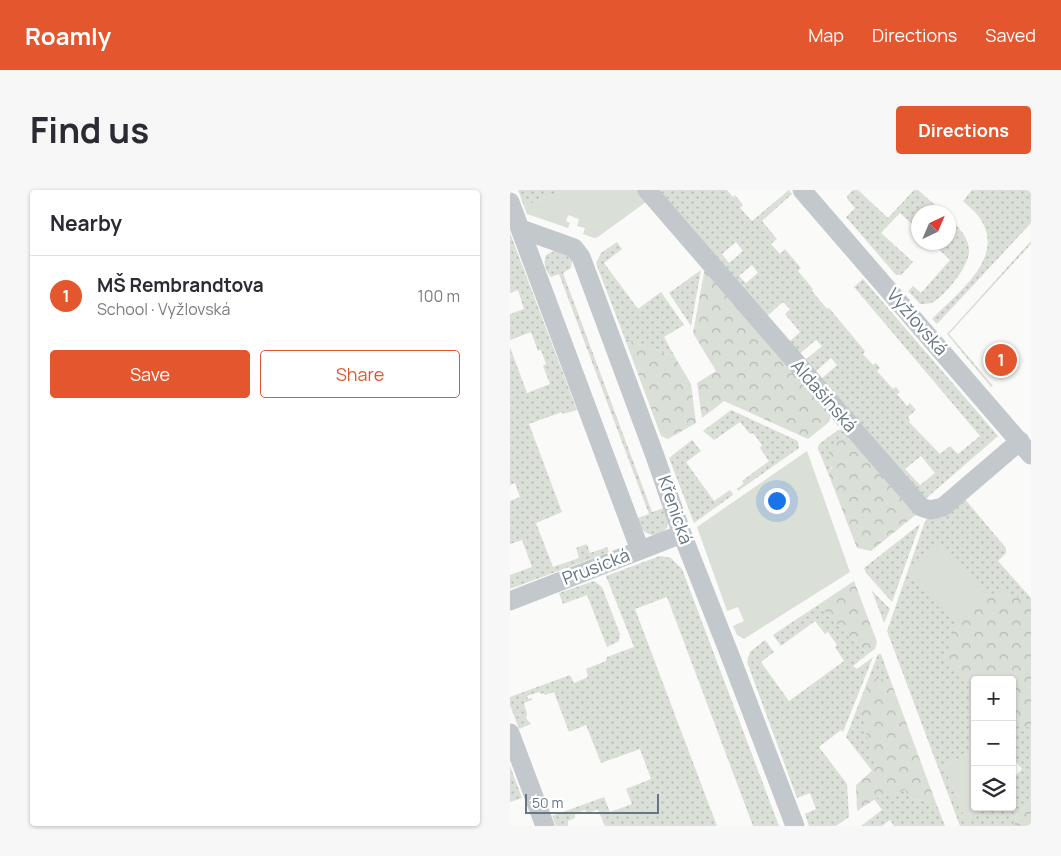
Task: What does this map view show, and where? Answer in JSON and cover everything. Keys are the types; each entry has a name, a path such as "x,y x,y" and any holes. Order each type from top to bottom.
{"street":[{"name":"Aldašínská","path":"647,190 920,506 930,510 943,507 1025,448"},
{"name":"Vyžlovská","path":"802,190 1025,448"},
{"path":"510,202 640,550"},
{"name":"Křenická","path":"521,229 574,248 581,257 656,456 682,534 794,826"},
{"name":"Prusická","path":"510,600 682,534"},
{"path":"510,733 545,826"}],"green space":[{"path":"518,190 566,190 524,206"},
{"path":"566,190 642,190 650,199 594,238 583,234 585,228 577,226 579,219 568,215 566,221 570,223 568,228 527,214 524,206"},
{"path":"658,190 727,190 733,197 735,195 743,205 740,208 752,221 789,190 792,194 762,221 777,239 771,244 780,254 785,249 801,268 798,271 813,289 812,291 865,351 863,354 873,365 876,363 880,368 877,371 893,389 896,387 900,392 897,394 907,406 910,403 916,410 908,417 909,422 940,454 950,446 958,454 980,436 854,287 863,279 998,436 923,501 820,380 837,365 831,358 814,373 804,361 822,346 816,340 798,355 788,343 800,332 785,314 790,309 783,302 766,317","holes":["736,242 743,251 729,263 722,254","752,265 758,273 746,283 739,276","921,456 935,473 920,485 905,469"]},
{"path":"853,190 858,190 888,218 914,190 918,190 935,205 911,205 911,223 900,213 881,233 913,262 901,275 896,275 846,217 855,208 847,196"},
{"path":"972,190 1031,190 1031,223 937,324 932,319 966,286 976,273 983,260 987,246 986,232 979,217 963,201"},
{"path":"956,225 965,236 968,245 969,250 966,263 946,292 933,302 920,304 908,291 913,286 921,293 950,260 939,250 956,250"},
{"path":"510,233 577,410 563,414 562,412 529,424 562,512 536,523 553,567 579,558 576,548 587,544 590,553 607,547 609,552 510,589 510,575 532,567 522,540 510,544 510,501 520,497 515,483 510,485 510,347 527,393 550,384 543,366 546,364 541,350 538,351 531,332 510,340 510,314 524,309 518,290 510,293"},
{"path":"1031,241 1031,244 949,334 993,386 991,387 947,334"},
{"path":"617,242 622,249 604,263 638,309 661,292 684,325 664,337 675,357 625,339 596,263 601,253"},
{"path":"556,250 566,253 572,260 571,268 563,273 652,512 664,508 668,524 667,528 661,533 649,534 640,525 638,518 649,514 559,274 551,277 545,267 546,255"},
{"path":"705,267 831,416 829,422 808,439 724,401 702,418 697,383 716,371 693,333"},
{"path":"701,270 691,326 669,293"},
{"path":"625,339 675,357 691,384 696,423 668,439 661,436"},
{"path":"731,410 798,441 799,448 738,491 737,489 744,483 742,481 769,461 760,448 762,445 753,433 750,434 740,422 714,440 703,431"},
{"path":"838,430 844,430 851,436 828,473 818,449 819,444"},
{"path":"851,436 918,513 871,551 857,548 828,473 832,468 828,446"},
{"path":"692,440 701,451 686,462 714,501 730,490 733,495 694,523 669,458"},
{"path":"807,451 850,572 744,639 737,635 733,626 744,621 738,607 727,611 697,527"},
{"path":"963,497 1006,548 1006,553 998,561 1031,598 1031,801 1015,817 1015,826 960,826 887,631 925,521 931,515"},
{"path":"920,524 892,602 866,573 864,568"},
{"path":"939,545 986,595 957,622 910,572"},
{"path":"660,556 671,558 682,569 779,826 753,826 667,597 635,609 717,826 605,826 598,810 586,813 585,810 575,814 575,818 568,821 568,826 556,826 552,816 604,797 610,812 632,804 626,789 651,779 640,749 601,763 586,725 569,732 554,692 545,695 539,692 527,696 528,699 532,698 532,700 524,703 527,714 526,718 531,724 519,729 510,705 510,697 570,675 574,683 588,677 586,669 606,661 607,657 634,647 606,576"},
{"path":"594,581 602,587 620,634 619,641 607,647 587,595 563,604 559,593"},
{"path":"854,581 877,642 875,649 868,654 818,605"},
{"path":"1005,590 1027,603 1031,610 1031,728 1016,724 1016,676 971,676 971,687 945,658 957,622 986,595"},
{"path":"872,591 890,609 884,623"},
{"path":"818,605 868,654 853,666 857,669 873,657 843,732 841,730 819,747 847,784 849,817 836,826 809,826 805,814 816,809 810,793 797,798 747,662 750,652 765,640 774,652 761,662 789,701 844,661 835,647 837,645 828,632 825,634 815,621 781,646 773,635"},
{"path":"878,654 881,654 890,679 872,679 875,768 873,772 846,737"},
{"path":"872,679 890,679 936,803 912,799 905,790 893,795 880,796 857,811 856,785 875,768 859,704"},
{"path":"971,752 971,811 981,811 968,826 944,766"},
{"path":"510,766 522,798 510,802"},
{"path":"906,790 912,799 936,803 945,826 894,826 890,820 882,826 861,826 882,810 874,799"},
{"path":"1031,801 1031,826 1015,826 1015,817"}],"place":[{"name":"MŠ Rembrandtova","path":"1001,360"}]}
